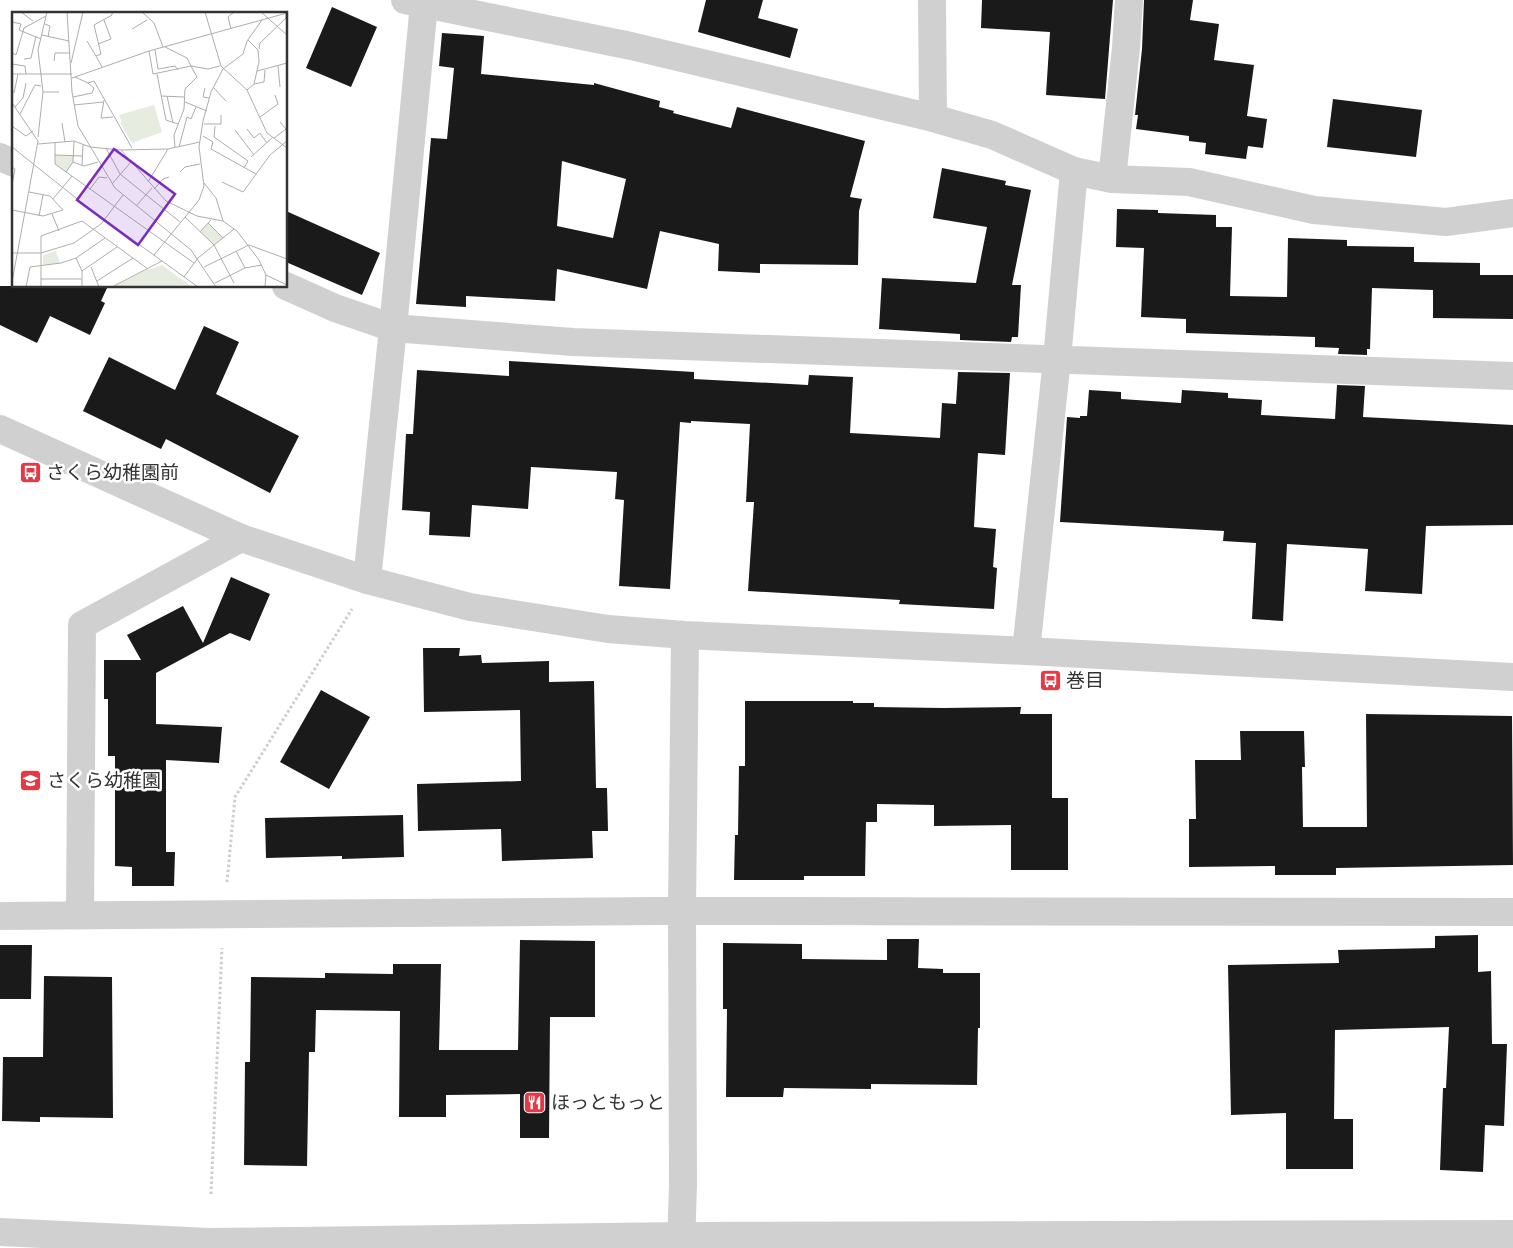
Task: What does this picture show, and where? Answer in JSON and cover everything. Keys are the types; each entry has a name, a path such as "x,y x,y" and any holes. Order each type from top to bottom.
{"street":[{"path":"932,0 934,118"},
{"path":"1112,179 1126,48 1129,0"},
{"path":"367,580 393,328 415,2 632,46 934,118 992,135 1074,171 1112,179 1189,182 1314,210 1446,222 1513,213"},
{"path":"0,157 12,162"},
{"path":"1026,651 1074,171"},
{"path":"288,287 335,308 393,328 573,342 1513,376"},
{"path":"0,429 242,538 367,580 470,607 608,629 684,635 1513,677"},
{"path":"80,916 82,625 242,538"},
{"path":"682,1242 684,635"},
{"path":"0,916 682,911 1513,912"},
{"path":"0,1232 209,1242 682,1242 1513,1234"}],"building":[{"path":"706,0 763,0 758,18 798,29 790,58 698,32"},
{"path":"982,0 1113,0 1105,99 1046,95 1050,32 981,28"},
{"path":"1144,0 1193,0 1190,20 1219,24 1214,60 1254,65 1247,116 1267,119 1263,148 1248,146 1246,159 1205,154 1206,143 1189,141 1189,136 1136,129 1138,115 1135,115 1142,49"},
{"path":"332,7 377,27 351,87 306,68"},
{"path":"442,33 484,36 481,74 594,85 594,83 660,101 659,107 674,111 673,113 731,128 737,107 865,141 850,197 862,199 859,211 858,265 760,264 760,273 718,271 719,244 660,231 647,289 557,269 555,301 466,296 466,307 416,304 431,138 447,139 454,68 439,66","holes":["562,161 626,179 613,238 557,226"]},
{"path":"1333,99 1422,110 1416,157 1327,147"},
{"path":"942,168 1006,181 1005,185 1031,190 1012,285 1021,285 1018,337 1012,337 1011,342 960,340 960,334 879,329 882,278 976,283 987,227 933,218"},
{"path":"1117,209 1158,210 1158,213 1216,215 1216,227 1232,227 1230,296 1287,297 1288,238 1347,240 1347,246 1414,247 1414,262 1480,263 1480,275 1513,275 1513,319 1433,318 1433,290 1372,288 1370,349 1367,349 1367,355 1338,354 1339,348 1315,347 1315,337 1186,333 1186,319 1141,317 1144,248 1116,247"},
{"path":"288,212 380,253 362,295 288,263"},
{"path":"0,286 12,286 12,288 107,288 101,301 105,303 90,335 50,316 37,343 0,325"},
{"path":"204,326 239,342 216,394 299,436 270,493 166,439 161,449 83,411 109,357 175,390"},
{"path":"509,361 694,372 694,379 808,385 809,375 853,377 850,433 940,438 942,403 956,404 958,372 1010,373 1005,455 978,453 974,527 996,529 993,567 997,568 994,609 899,604 900,600 748,591 754,502 746,502 750,424 680,422 670,589 619,586 624,500 615,499 617,472 531,467 528,509 472,505 470,537 429,535 430,512 402,510 406,434 413,434 417,370 509,376"},
{"path":"1337,385 1365,386 1363,417 1513,425 1513,525 1426,526 1422,594 1365,591 1368,549 1287,544 1283,621 1252,619 1256,543 1223,541 1224,531 1060,522 1067,417 1080,418 1080,416 1087,416 1089,390 1121,392 1121,399 1181,403 1182,390 1228,393 1228,398 1262,400 1261,415 1335,419"},
{"path":"231,577 270,594 250,641 230,633 156,673 156,724 222,727 219,763 166,760 166,852 175,852 174,886 132,886 132,867 115,866 115,756 108,756 108,699 104,699 104,660 141,660 127,635 183,606 203,643"},
{"path":"423,648 460,648 459,656 481,655 482,663 549,661 549,682 594,681 596,788 607,788 608,831 592,831 593,858 502,861 501,829 418,831 417,784 521,781 520,710 424,712"},
{"path":"321,690 370,717 329,789 280,762"},
{"path":"745,701 853,701 853,703 874,703 874,707 1021,707 1020,714 1052,714 1052,798 1068,798 1068,870 1011,870 1011,825 934,826 934,805 877,804 877,822 866,822 865,876 804,876 804,880 734,880 735,835 738,835 739,766 745,766"},
{"path":"1366,714 1512,716 1513,865 1336,868 1336,875 1275,875 1275,866 1189,867 1189,819 1196,819 1195,760 1241,760 1240,731 1304,731 1305,767 1302,767 1303,827 1367,827"},
{"path":"403,815 404,857 342,859 342,856 266,858 265,818"},
{"path":"1478,935 1478,972 1491,971 1492,1044 1507,1044 1504,1126 1485,1125 1483,1172 1440,1170 1443,1088 1446,1088 1449,1027 1335,1030 1334,1119 1353,1119 1353,1169 1286,1169 1286,1113 1231,1115 1228,965 1339,963 1338,950 1435,948 1435,936"},
{"path":"887,939 919,939 918,968 943,969 943,973 980,973 977,1085 871,1084 871,1089 784,1088 783,1097 726,1097 727,1009 723,1009 723,943 802,944 802,959 887,960"},
{"path":"520,940 595,941 595,1017 550,1017 549,1138 520,1138 520,1094 446,1095 446,1117 399,1117 400,1011 316,1010 315,1052 309,1052 307,1166 244,1165 245,1062 250,1062 251,977 325,978 325,973 393,974 393,964 441,964 439,1050 518,1050"},
{"path":"0,945 32,945 31,999 0,999"},
{"path":"44,976 112,977 113,1118 40,1117 40,1122 2,1121 3,1057 43,1057"}],"place":[{"name":"さくら幼稚園前","path":"30,472"},
{"name":"巻目","path":"1050,680"},
{"name":"さくら幼稚園","path":"31,780"},
{"name":"ほっともっと","path":"535,1102"}]}
